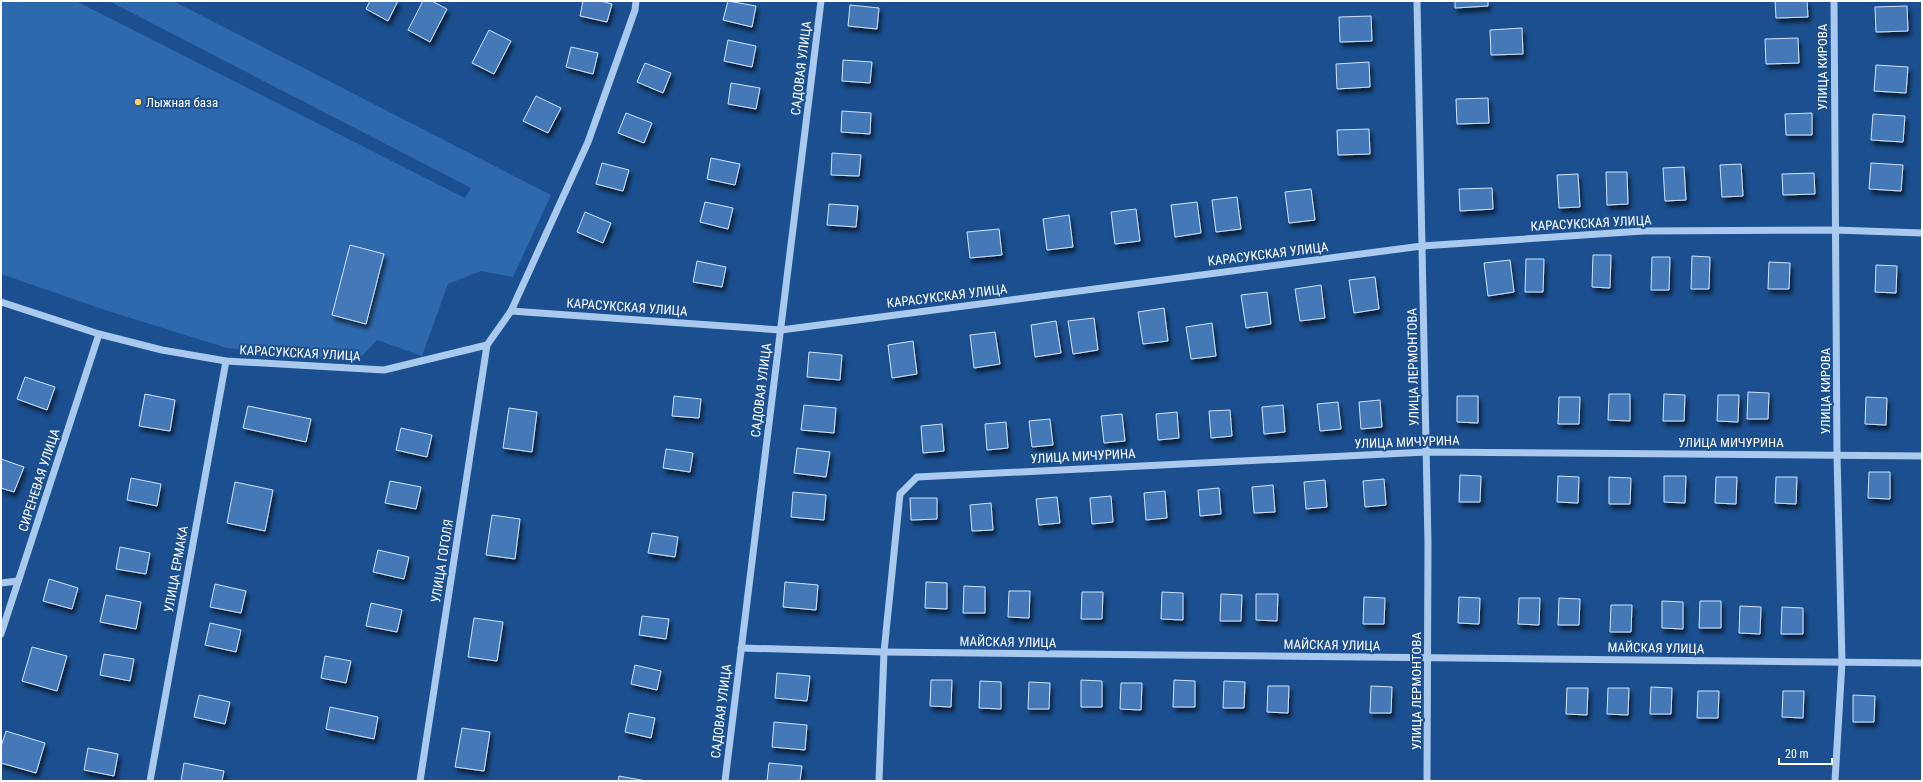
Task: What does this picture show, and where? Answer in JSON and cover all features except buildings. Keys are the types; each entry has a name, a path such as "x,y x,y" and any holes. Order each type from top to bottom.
{"street":[{"path":"487,345 511,311 588,142 636,10 636,1"},
{"name":"САДОВАЯ УЛИЦА","path":"725,781 821,1"},
{"name":"УЛИЦА ЛЕРМОНТОВА","path":"1417,1 1426,452 1428,658 1427,781"},
{"name":"УЛИЦА КИРОВА","path":"1834,1 1837,455 1842,662 1835,781"},
{"name":"КАРАСУКСКАЯ УЛИЦА","path":"511,311 780,330 1422,246 1642,232 1835,230 1922,234"},
{"name":"КАРАСУКСКАЯ УЛИЦА","path":"1,302 99,334 162,350 226,361 384,370 487,345"},
{"name":"СИРЕНЕВАЯ УЛИЦА","path":"1,634 99,334"},
{"name":"УЛИЦА ГОГОЛЯ","path":"420,781 487,345"},
{"name":"УЛИЦА ЕРМАКА","path":"150,781 226,361"},
{"name":"УЛИЦА МИЧУРИНА","path":"884,652 900,494 917,476 1426,452 1922,456"},
{"path":"1,583 18,581"},
{"name":"МАЙСКАЯ УЛИЦА","path":"741,648 884,652 1922,663"},
{"path":"879,781 884,652"}],"shaded area":[{"name":"Лыжная база","path":"1,1 76,1 465,198 471,188 109,1 173,1 551,195 513,277 481,271 448,284 422,356 377,340 357,361 227,348 108,311 1,274"}],"place":[{"name":"Лыжная база","path":"138,102"}]}
